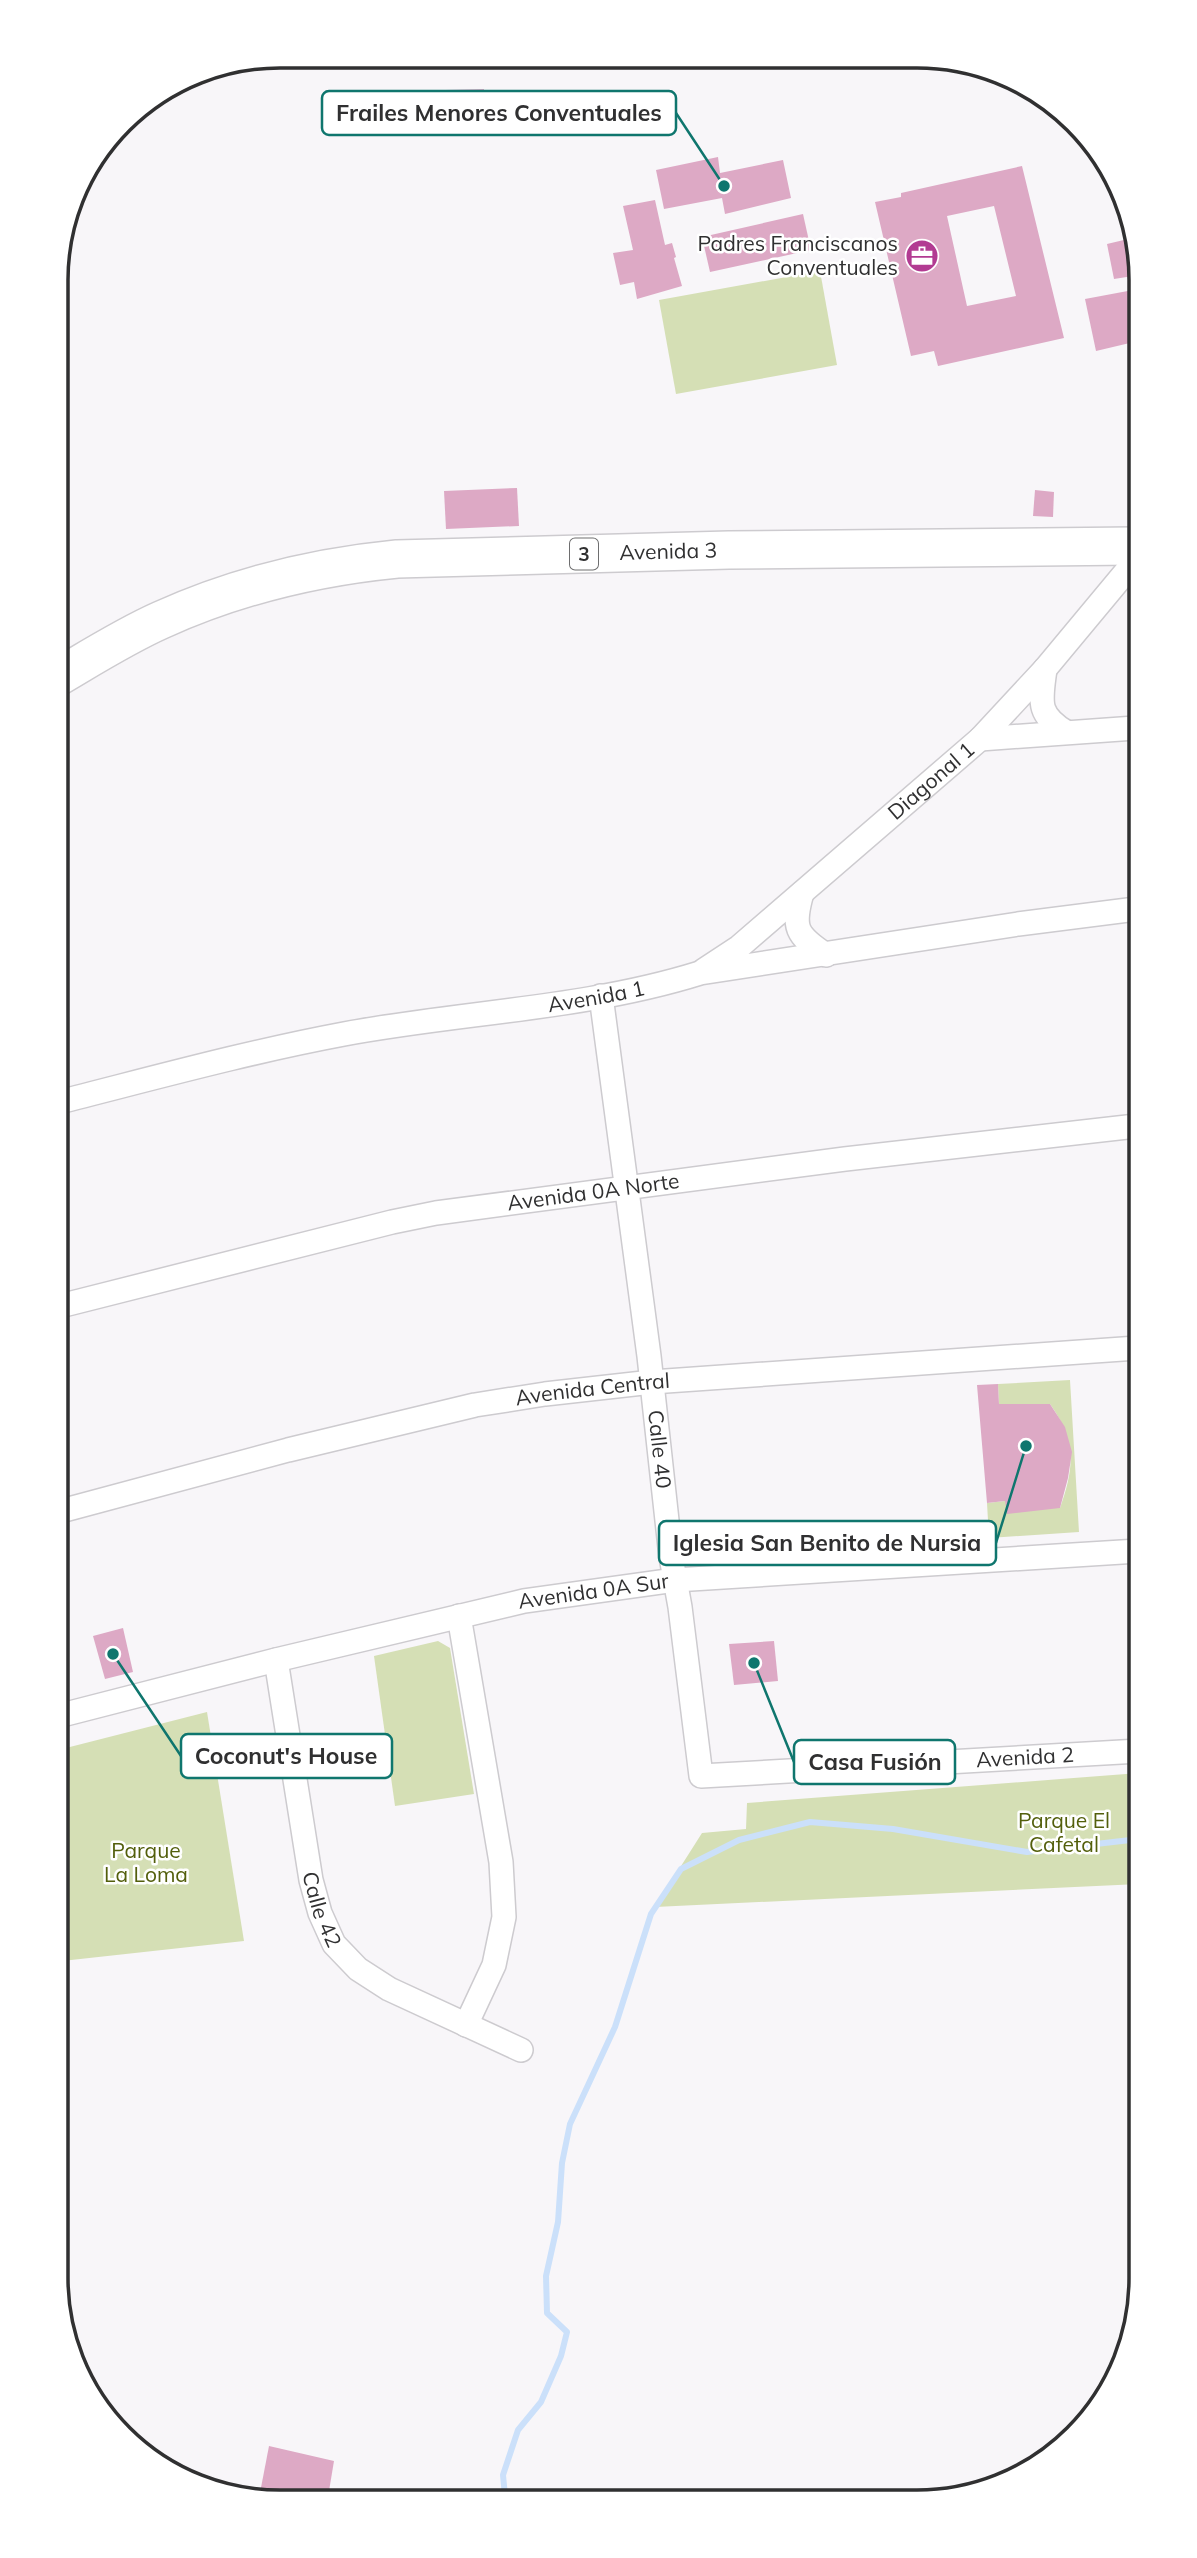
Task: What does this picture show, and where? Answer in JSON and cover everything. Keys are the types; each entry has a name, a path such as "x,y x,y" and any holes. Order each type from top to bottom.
{"main road":[{"name":"Avenida 3","path":"69,671 127,636 203,602 260,583 349,564 397,559 729,550 1129,546"}],"street":[{"name":"Diagonal 1","path":"700,973 739,947 980,739 1045,669 1129,568"},
{"path":"1045,669 1042,694 1044,712 1049,720 1066,733"},
{"path":"980,739 1129,728"},
{"path":"802,893 796,921 798,930 803,938 826,955"},
{"name":"Avenida 1","path":"69,1100 343,1034 601,996 700,973 1018,924 1129,910"},
{"name":"Calle 40","path":"601,996 628,1187 701,1776"},
{"name":"Avenida 0A Norte","path":"68,1304 436,1213 628,1187 1129,1127"},
{"name":"Avenida Central","path":"68,1509 288,1450 475,1405 545,1394 652,1382 1128,1349"},
{"name":"Avenida 0A Sur","path":"68,1713 524,1601 675,1580 1128,1552"},
{"path":"459,1616 501,1862 504,1917 494,1965 466,2025"},
{"name":"Calle 42","path":"276,1660 311,1880 320,1913 334,1944 358,1969 389,1989 521,2050"},
{"name":"Avenida 2","path":"701,1776 1128,1752"}],"green space":[{"path":"820,271 837,365 676,394 659,300"},
{"path":"1070,1380 1079,1532 989,1538 987,1503 1005,1501 1060,1508 1070,1466 1069,1442 1059,1417 1050,1404 999,1404 998,1384"},
{"path":"438,1641 450,1648 474,1794 395,1806 374,1656"},
{"name":"Parque La Loma","path":"207,1712 244,1941 68,1960 68,1747"},
{"name":"Parque El Cafetal","path":"1128,1774 1128,1885 655,1907 702,1833 746,1829 747,1803"}],"building":[{"path":"484,89 484,122 446,123 445,90"},
{"path":"718,157 720,173 783,160 791,198 725,214 722,198 664,209 656,170"},
{"name":"Padres Franciscanos Conventuales","path":"1022,166 1064,338 938,366 934,351 911,356 875,202 901,197 901,193","holes":["994,206 1016,296 967,306 947,216"]},
{"path":"655,200 665,245 672,243 682,286 637,299 634,282 620,285 613,253 633,250 623,206"},
{"path":"803,214 811,250 710,272 702,237"},
{"path":"1125,240 1129,277 1114,279 1107,244"},
{"path":"1129,291 1129,343 1096,351 1085,299"},
{"path":"517,488 519,526 446,529 444,491"},
{"path":"1035,490 1054,492 1053,517 1033,516"},
{"path":"998,1384 999,1404 1050,1404 1065,1427 1072,1452 1060,1508 1007,1514 1005,1501 987,1503 977,1385"},
{"path":"123,1628 133,1672 105,1679 93,1636"},
{"path":"774,1641 778,1681 734,1685 729,1644"},
{"path":"269,2446 334,2461 329,2490 261,2489"}],"waterway":[{"path":"504,2490 503,2475 518,2430 541,2402 561,2356 567,2332 547,2313 546,2276 558,2222 562,2163 570,2124 615,2027 651,1914 681,1869 739,1840 810,1822 893,1829 1027,1852 1128,1840"}],"place":[{"name":"Frailes Menores Conventuales","path":"724,186"},
{"name":"Padres Franciscanos Conventuales","path":"922,256"},
{"name":"Iglesia San Benito de Nursia","path":"1026,1446"},
{"name":"Coconut's House","path":"113,1654"},
{"name":"Casa Fusión","path":"754,1663"}]}
